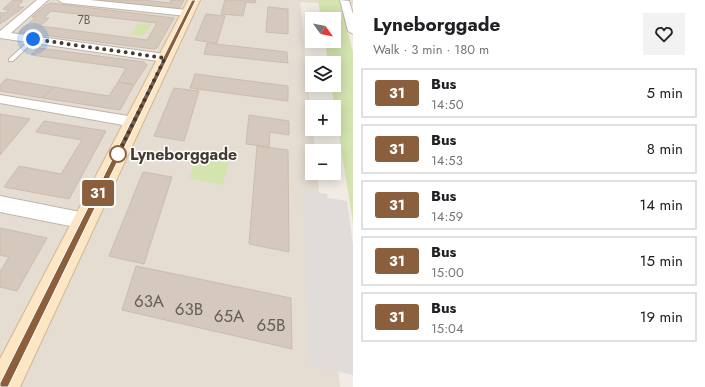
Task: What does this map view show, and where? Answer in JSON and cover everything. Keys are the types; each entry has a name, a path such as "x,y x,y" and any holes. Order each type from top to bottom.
{"street":[{"path":"1,35 43,0"},
{"path":"63,0 187,13"},
{"path":"4,387 194,0"},
{"path":"348,3 353,32"},
{"path":"1,35 165,58"},
{"path":"0,99 134,122"},
{"path":"0,204 85,221"}],"lane":[{"path":"11,60 33,39"}],"shaded area":[{"path":"0,0 353,0 353,5 300,2 305,56 305,92 309,92 310,100 305,100 305,136 313,136 314,144 305,144 305,180 318,180 340,387 0,387"},
{"path":"303,190 327,194 328,198 347,201 353,245 353,375 309,365"}],"green space":[{"path":"318,0 339,0 353,52 353,223 339,136 341,136 341,100 333,100 332,92 341,92 341,56 327,56 326,48 341,48 341,12 320,12"},
{"path":"139,23 152,24 143,36 130,34"},
{"path":"197,153 229,159 223,185 189,178"}],"building":[{"path":"13,0 23,1 17,7 24,7 0,24 0,13 5,13 9,10 3,9"},
{"path":"92,0 143,0 170,3 171,0 184,0 179,9"},
{"path":"225,0 256,0 255,3 246,2 243,16 221,14"},
{"path":"51,3 174,18 157,48 154,49 19,32 36,17 32,17 46,5","holes":["51,11 157,23 147,40 40,26 49,18 44,18"]},
{"path":"268,7 288,9 288,34 266,32"},
{"path":"206,14 225,16 217,43 195,40"},
{"path":"207,43 287,52 288,63 204,54"},
{"path":"39,48 144,62 147,65 134,85 118,82 126,68 31,55"},
{"path":"195,74 288,86 288,101 190,88"},
{"path":"6,79 53,87 43,98 0,91 0,85"},
{"path":"118,82 134,85 120,110 43,98 53,87 109,96"},
{"path":"174,88 199,91 184,141 154,136"},
{"path":"0,114 30,119 0,155"},
{"path":"249,115 289,121 289,135 270,132 269,147 246,144"},
{"path":"44,121 106,131 69,199 4,187 19,166 61,174 82,140 36,132"},
{"path":"257,146 288,150 289,252 249,244"},
{"path":"143,172 172,177 144,264 109,256"},
{"path":"0,228 47,238 17,291 0,287 0,272 9,257 0,255"},
{"path":"136,266 291,298 292,349 122,310"}],"bus line":[{"name":"31","path":"4,387 194,0"}],"place":[{"name":"Lyneborggade","path":"118,154"}],"route":[{"path":"33,39 165,58 118,154"}]}
